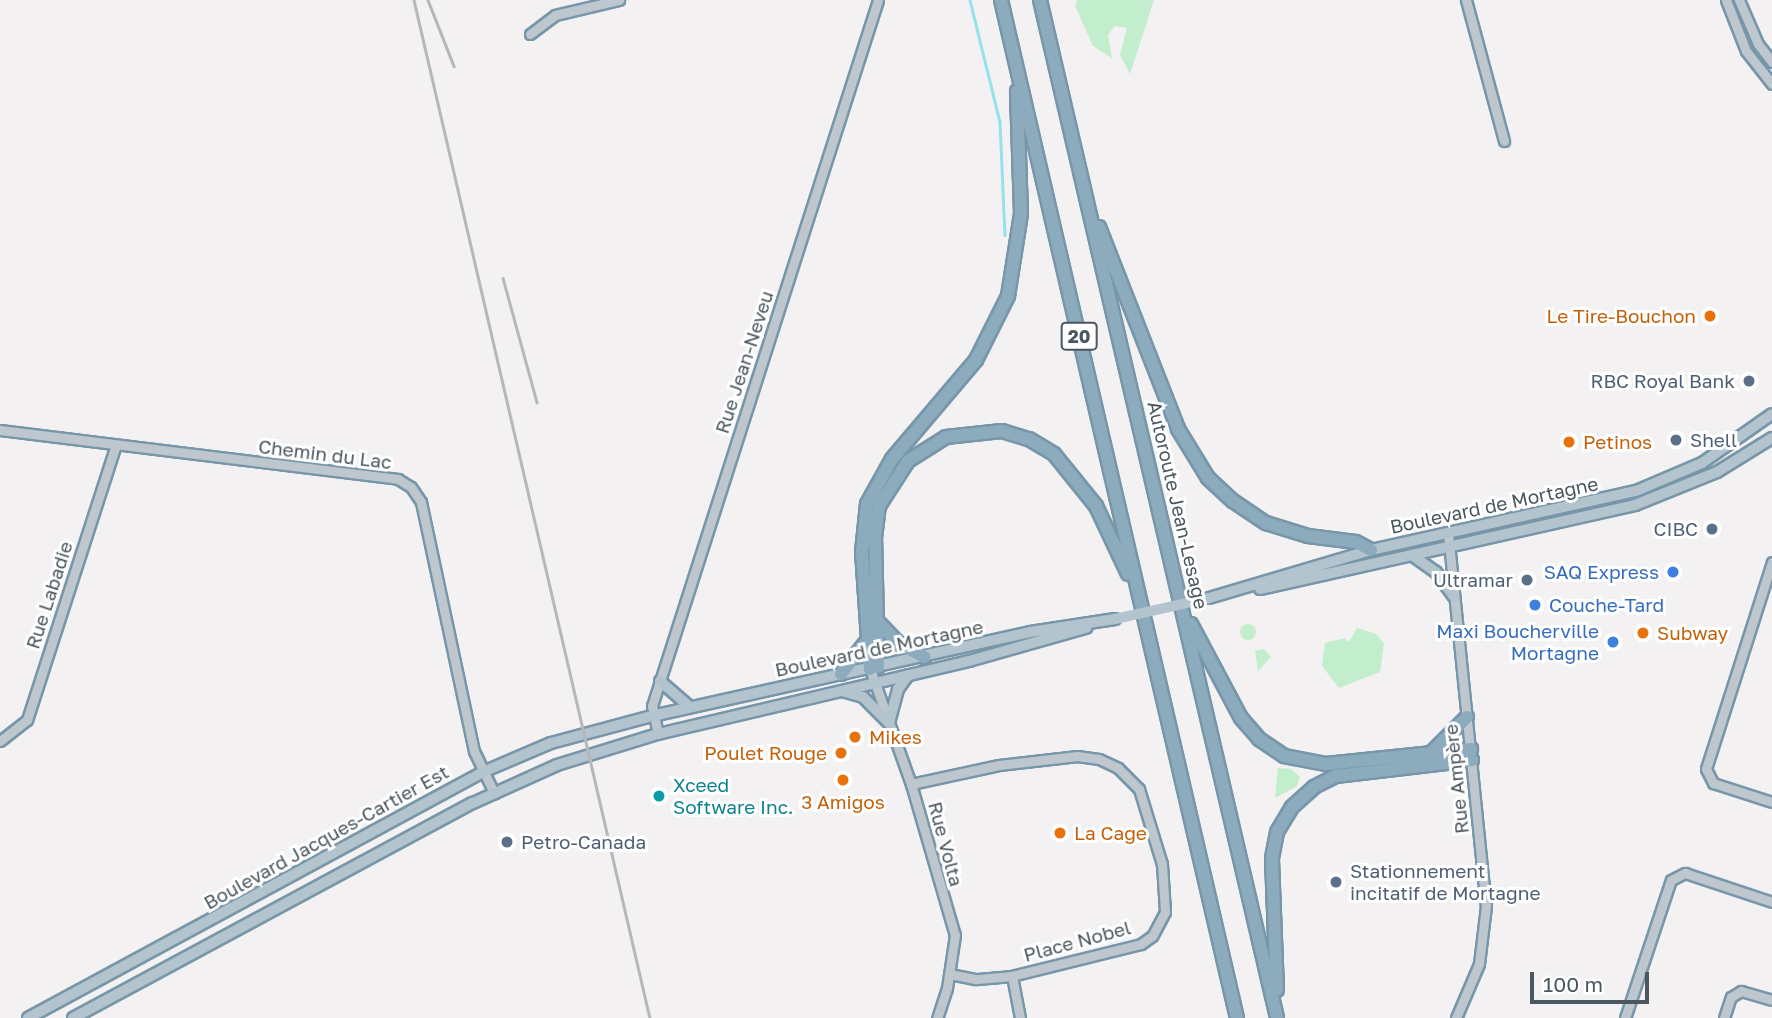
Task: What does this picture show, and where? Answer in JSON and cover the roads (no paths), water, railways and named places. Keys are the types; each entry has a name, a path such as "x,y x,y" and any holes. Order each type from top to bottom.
{"highway":[{"name":"20","path":"1001,0 1237,1018"},
{"name":"Autoroute Jean-Lesage","path":"1040,0 1278,1018"},
{"path":"874,668 865,643 862,535 871,492 892,459 976,360 1011,287 1021,214 1018,73"},
{"path":"1086,200 1125,286 1178,429 1208,478 1239,506 1272,525 1356,542 1371,551"},
{"path":"874,668 879,623 875,538 881,499 913,456 941,439 972,431 1022,436 1066,465 1100,514 1139,600"},
{"path":"1180,601 1226,695 1254,735 1273,750 1300,761 1326,764 1431,753 1471,755"},
{"path":"879,623 898,643 923,657"},
{"path":"841,674 865,643"},
{"path":"1431,753 1467,717"},
{"path":"1278,1018 1272,858 1277,832 1292,807 1314,787 1342,775 1471,755"}],"main road":[{"name":"Boulevard de Mortagne","path":"1209,598 1371,551 1654,485 1702,463 1772,414"},
{"name":"Boulevard de Mortagne","path":"658,734 908,675 1115,620 1643,503 1717,472 1772,438"},
{"path":"1413,555 1436,572 1454,597"},
{"name":"Boulevard de Mortagne","path":"652,716 1043,629 1115,620"},
{"path":"839,691 863,698 890,723 898,689 908,675"},
{"path":"660,681 690,707"},
{"name":"Boulevard Jacques-Cartier Est","path":"28,1018 483,772 575,734 652,716"},
{"name":"Boulevard Jacques-Cartier Est","path":"73,1018 494,793 568,761 658,734"}],"street":[{"path":"530,34 555,15 620,0"},
{"name":"Rue Jean-Neveu","path":"652,716 660,681 878,0"},
{"path":"1466,0 1504,141"},
{"path":"1726,0 1755,62 1772,84"},
{"path":"1739,0 1769,58 1755,62"},
{"name":"Chemin du Lac","path":"0,430 115,447 398,480 411,487 421,502 462,701 483,772 494,793"},
{"name":"Rue Labadie","path":"0,741 27,720 115,447"},
{"name":"Rue Ampère","path":"1447,533 1485,913 1479,964 1456,1018"},
{"path":"1772,562 1706,769 1713,783 1772,802"},
{"name":"Rue Volta","path":"874,668 876,682 911,784 955,935 949,974 937,1018"},
{"path":"652,716 658,734"},
{"name":"Place Nobel","path":"911,784 999,765 1077,757 1114,766 1139,789 1153,826 1164,878 1166,904 1159,926 1141,944 1012,976 975,979 949,974"},
{"path":"1625,1018 1671,880 1685,873 1772,902"},
{"path":"1012,976 1020,1018"},
{"path":"1724,1018 1731,996 1741,991 1772,1000"}],"waterway":[{"path":"970,0 1000,122 1005,235"}],"railway":[{"path":"414,0 650,1018"},
{"path":"428,0 454,66"},
{"path":"503,278 537,402"}],"place":[{"name":"Le Tire-Bouchon","path":"1710,316"},
{"name":"RBC Royal Bank","path":"1749,381"},
{"name":"Shell","path":"1676,440"},
{"name":"Petinos","path":"1569,442"},
{"name":"CIBC","path":"1712,529"},
{"name":"SAQ Express","path":"1673,572"},
{"name":"Ultramar","path":"1527,580"},
{"name":"Couche-Tard","path":"1535,605"},
{"name":"Subway","path":"1643,633"},
{"name":"Maxi Boucherville Mortagne","path":"1613,642"},
{"name":"Mikes","path":"855,737"},
{"name":"Poulet Rouge","path":"841,753"},
{"name":"3 Amigos","path":"843,780"},
{"name":"Xceed Software Inc.","path":"659,796"},
{"name":"La Cage","path":"1060,833"},
{"name":"Petro-Canada","path":"507,842"},
{"name":"Stationnement incitatif de Mortagne","path":"1336,882"}]}
